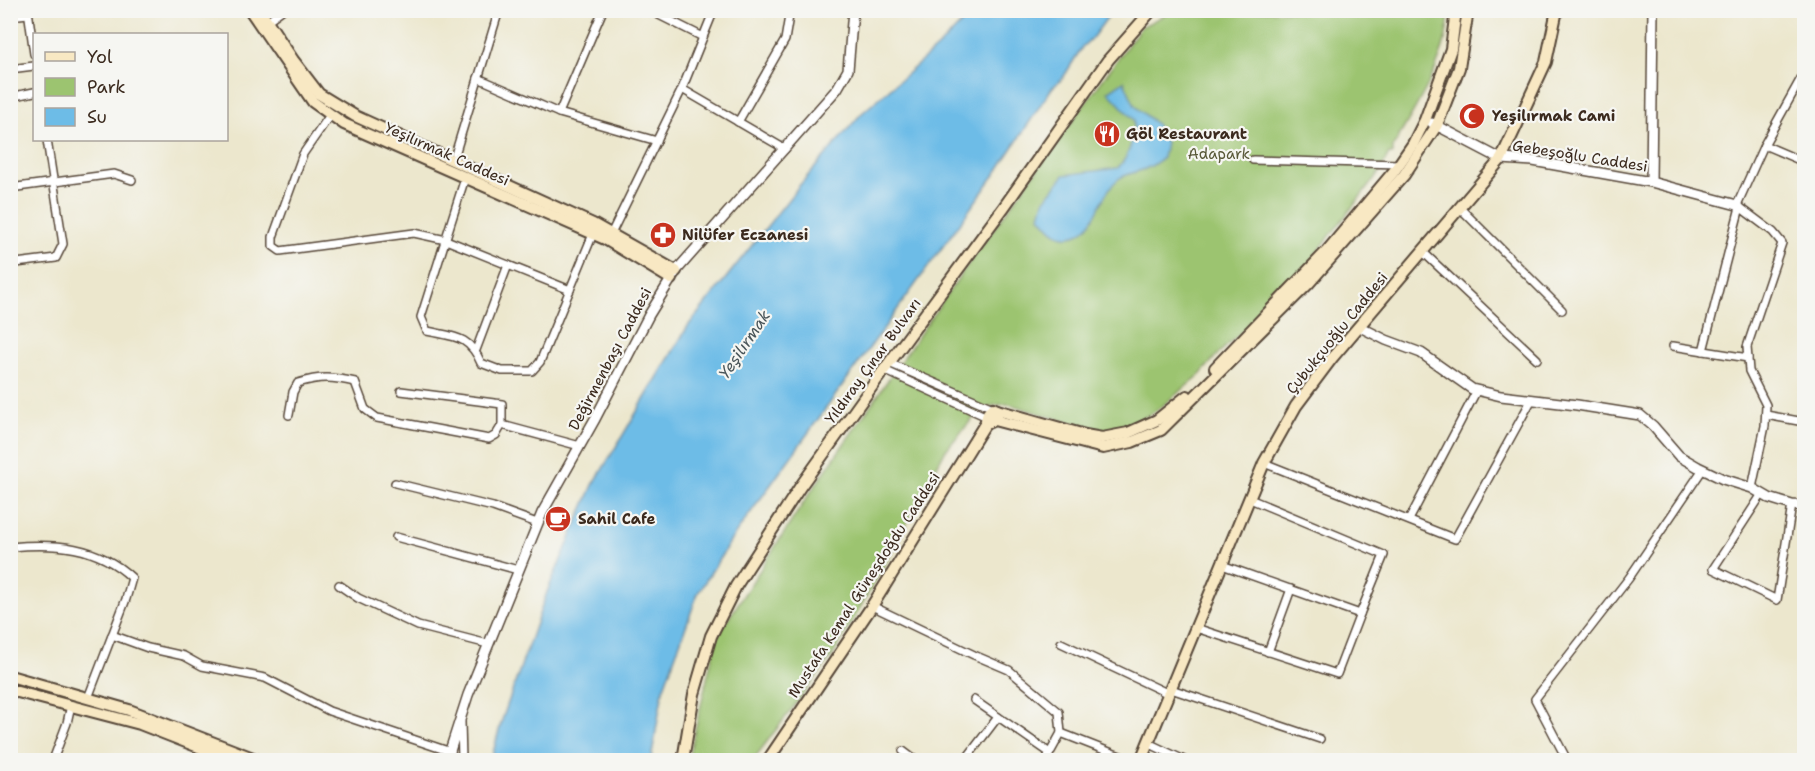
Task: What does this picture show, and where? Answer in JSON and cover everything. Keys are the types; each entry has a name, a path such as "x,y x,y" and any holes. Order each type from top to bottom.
{"main road":[{"name":"Yeşilırmak Caddesi","path":"250,10 313,102 344,124 593,234 673,275"},
{"name":"Yeşilırmak Caddesi","path":"260,10 319,94 356,116 593,224 673,275"},
{"name":"Yıldıray Çınar Bulvarı","path":"683,760 694,694 711,636 736,586 800,487 886,367 1004,207 1108,60 1152,10"},
{"path":"1310,276 1400,164 1425,120 1451,49 1456,10"},
{"path":"991,416 1102,438 1128,434 1157,420 1192,392 1248,331 1310,276 1404,175 1437,125 1459,68 1468,10"},
{"name":"Çubukçuoğlu Caddesi","path":"1141,760 1264,463 1296,405 1332,358 1500,159 1546,62 1557,10"},
{"name":"Mustafa Kemal Güneşdoğdu Caddesi","path":"768,760 872,606 991,416"},
{"path":"10,676 129,710 258,760"},
{"path":"10,690 140,724 232,760"}],"street":[{"path":"267,21 282,10"},
{"path":"453,161 498,13 485,10"},
{"path":"559,113 603,10"},
{"path":"649,10 703,37"},
{"path":"611,234 682,89 714,10"},
{"path":"738,122 785,40 790,10"},
{"name":"Değirmenbaşı Caddesi","path":"449,756 461,714 537,523 649,315 673,275 837,89 848,70 854,10"},
{"path":"1651,182 1653,10"},
{"path":"10,16 28,12 33,47"},
{"path":"10,69 33,66"},
{"path":"1703,351 1738,206 1764,146 1804,73"},
{"path":"478,78 559,113 657,141"},
{"path":"682,89 785,149"},
{"path":"10,97 33,92"},
{"path":"330,115 303,154 273,237 273,246 280,251 414,233 446,240 570,290"},
{"name":"Gebeşoğlu Caddesi","path":"1425,120 1500,159 1533,162 1651,182 1738,206"},
{"path":"16,263 56,258 63,244 47,141"},
{"path":"1764,146 1804,162"},
{"path":"1253,160 1400,164"},
{"path":"10,188 114,174 132,180"},
{"path":"465,178 421,317 427,331 465,340 476,350 481,363 502,371 532,371 540,362 593,234"},
{"path":"1738,206 1773,232 1782,243 1748,347 1749,371 1766,405 1766,426 1752,488"},
{"path":"1460,208 1562,310"},
{"path":"1423,252 1537,359"},
{"path":"476,350 508,265"},
{"path":"1360,327 1386,340 1421,352 1472,389 1640,415 1653,426 1679,456 1723,479 1752,488 1792,505 1804,506"},
{"path":"1673,346 1748,358"},
{"path":"886,367 991,416"},
{"path":"289,415 292,392 298,383 316,378 336,377 355,382 365,409 377,418 489,438 496,435 502,425 502,404 401,390"},
{"path":"1408,520 1477,390"},
{"path":"1264,463 1455,539 1532,399"},
{"path":"1766,415 1804,422"},
{"path":"502,425 580,446"},
{"path":"1567,760 1535,699 1629,578 1703,469"},
{"path":"395,483 493,507 537,523"},
{"path":"1762,494 1713,569 1777,600 1792,505"},
{"path":"1196,628 1337,674 1384,555 1250,499"},
{"path":"396,537 518,570"},
{"path":"10,547 45,544 88,551 120,566 132,578 88,698"},
{"path":"1222,565 1360,614"},
{"path":"339,585 358,598 418,626 488,644"},
{"path":"1268,652 1291,589"},
{"path":"872,606 1010,670 1059,712 1061,733 1046,760"},
{"path":"112,635 148,648 183,656 202,666 265,678 329,711 449,756"},
{"path":"1061,644 1170,691 1320,739"},
{"path":"974,700 1050,753"},
{"path":"53,760 71,705"},
{"path":"461,714 462,760"},
{"path":"966,759 998,717"},
{"path":"1061,733 1130,760"},
{"path":"1148,743 1184,760"},
{"path":"903,751 915,760"}],"green space":[{"name":"Adapark","path":"1172,11 1449,11 1443,47 1437,64 1393,147 1393,154 1389,154 1378,174 1292,285 1219,353 1200,375 1156,411 1127,427 1100,432 1009,404 995,405 980,410 945,451 890,555 833,655 753,760 688,760 717,636 810,493 964,270 1141,27"}],"water":[{"name":"Yeşilırmak","path":"974,11 1112,11 1093,37 1082,47 1063,78 1052,88 996,173 733,537 698,593 663,690 651,760 491,760 501,723 547,592 593,485 688,326 799,186 861,114 940,45"},
{"path":"1124,81 1135,106 1156,124 1166,142 1163,158 1149,167 1120,178 1107,193 1087,228 1070,236 1060,235 1052,230 1040,216 1044,201 1064,175 1118,168 1128,152 1134,120 1108,92"}],"place":[{"name":"Yeşilırmak Cami","path":"1472,116"},
{"name":"Göl Restaurant","path":"1107,134"},
{"name":"Nilüfer Eczanesi","path":"663,235"},
{"name":"Sahil Cafe","path":"558,519"}]}
